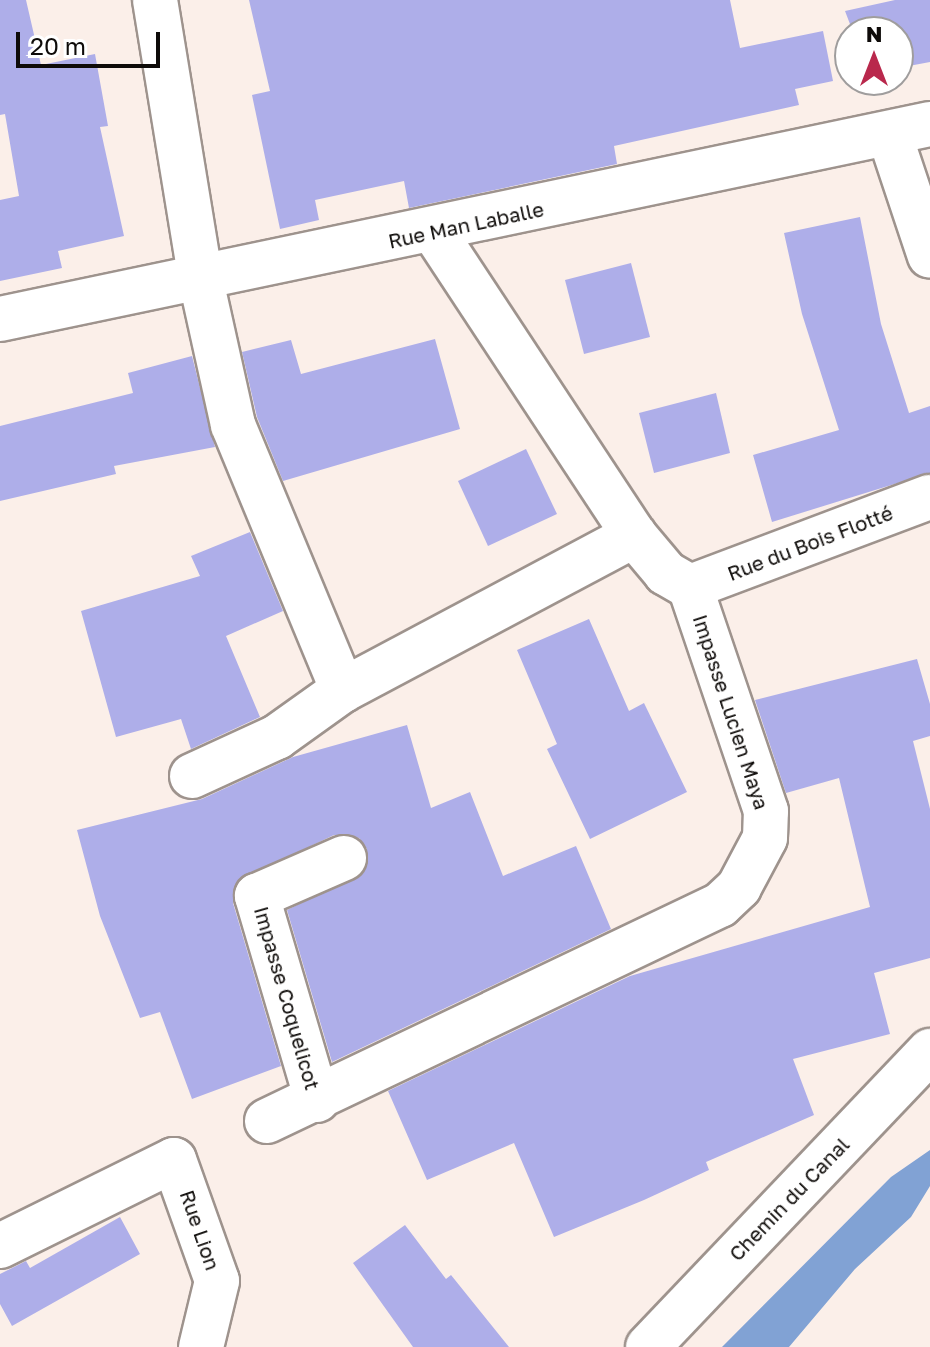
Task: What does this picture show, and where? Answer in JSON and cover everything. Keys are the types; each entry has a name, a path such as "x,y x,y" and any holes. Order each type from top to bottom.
{"street":[{"path":"155,0 200,276 233,425 343,690"},
{"path":"910,130 930,256"},
{"name":"Rue Man Laballe","path":"0,319 200,276 435,233 910,130"},
{"name":"Impasse Lucien Maya","path":"267,1121 317,1100 720,905 739,887 765,838 766,811 690,587 666,573 634,535 435,233"},
{"name":"Rue du Bois Flotté","path":"690,587 930,497"},
{"path":"192,776 277,737 343,690 634,535"},
{"name":"Impasse Coquelicot","path":"317,1100 257,896 344,858"},
{"name":"Chemin du Canal","path":"648,1347 930,1051"},
{"name":"Rue Lion","path":"0,1246 174,1160 217,1281 201,1347"}],"water":[{"path":"930,1150 930,1186 911,1217 855,1269 789,1347 722,1347 891,1177"}],"building":[{"path":"0,0 26,0 41,65 95,54 108,126 100,127 124,236 58,251 62,268 0,281 0,200 19,196 5,114 0,115"},
{"path":"249,0 730,0 740,48 823,31 833,81 795,89 799,105 614,146 617,164 409,208 404,181 315,200 319,220 280,229 252,95 270,91"},
{"path":"895,0 930,0 930,62 914,65 914,16 847,16 845,11"},
{"path":"860,217 881,324 909,413 930,406 930,473 772,522 753,455 839,430 802,314 784,233"},
{"path":"631,263 650,337 584,354 565,280"},
{"path":"435,339 460,429 283,481 257,417 242,352 291,340 301,374"},
{"path":"192,356 215,447 114,466 116,474 0,501 0,426 133,393 128,373"},
{"path":"716,393 730,453 654,473 639,413"},
{"path":"526,449 557,514 488,546 458,481"},
{"path":"250,532 283,611 226,636 260,717 191,749 181,719 116,737 81,611 200,576 191,556"},
{"path":"589,619 629,711 644,703 687,792 590,839 547,749 557,744 517,650"},
{"path":"917,659 930,704 930,736 913,741 930,809 930,958 874,973 890,1034 793,1059 814,1115 706,1162 709,1170 554,1237 514,1143 427,1180 388,1091 630,976 870,907 839,778 786,793 755,700"},
{"path":"407,725 431,808 470,792 503,876 576,846 611,929 332,1062 287,910 364,872 367,849 359,838 334,835 237,881 233,903 281,1066 192,1099 160,1012 140,1018 100,916 77,830 202,799 293,757"},
{"path":"120,1217 140,1254 12,1326 0,1304 0,1274 26,1261 30,1268"},
{"path":"405,1225 446,1279 451,1275 509,1347 413,1347 353,1263"}]}
